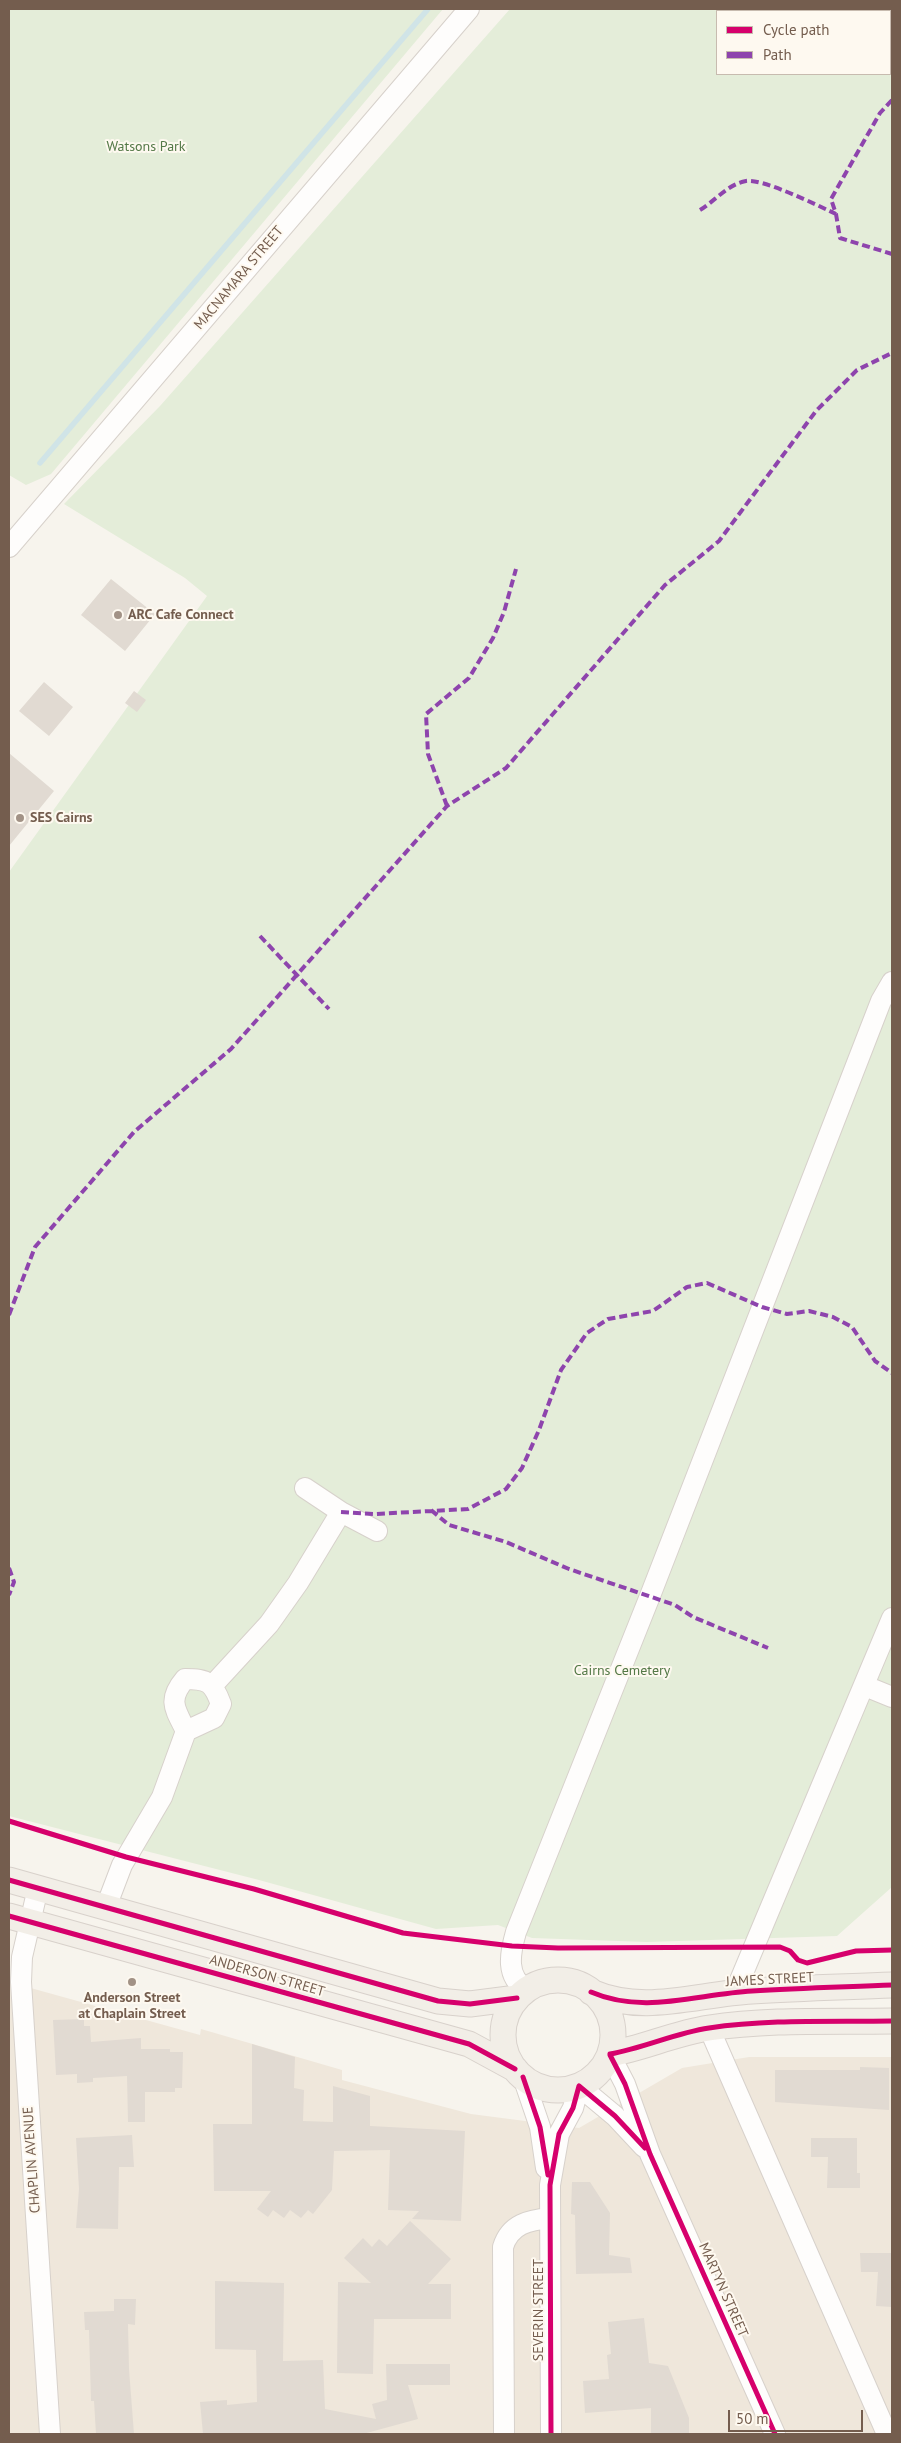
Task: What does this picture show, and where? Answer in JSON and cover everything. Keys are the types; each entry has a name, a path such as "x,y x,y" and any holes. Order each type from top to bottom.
{"main road":[{"name":"ANDERSON STREET","path":"9,1880 438,2001 470,2004 522,1994"},
{"name":"ANDERSON STREET","path":"19,1919 469,2044 519,2073"},
{"path":"554,1980 574,1983 599,1998 610,2015 613,2034 610,2054 598,2074 579,2086 564,2090 550,2090 536,2085 519,2073 507,2054 503,2037 508,2012 522,1994 554,1980"},
{"name":"JAMES STREET","path":"591,1992 624,2002 645,2004 735,1992 892,1985"},
{"path":"610,2054 677,2034 709,2028 792,2022 892,2021"}],"street":[{"name":"MACNAMARA STREET","path":"13,534 469,9"},
{"path":"522,1994 511,1970 512,1946 516,1932 650,1596 881,1001 892,982"},
{"path":"305,1488 341,1512 377,1531"},
{"path":"212,1686 269,1624 298,1583 341,1512"},
{"path":"735,1992 892,1618"},
{"path":"106,1908 122,1865 162,1798 186,1731 214,1718 221,1704 215,1688 202,1679 185,1679 176,1689 173,1705 186,1731"},
{"path":"865,1686 892,1697"},
{"name":"CHAPLIN AVENUE","path":"38,1888 19,1919 22,1957 21,1982 50,2434"},
{"path":"709,2028 887,2434"},
{"name":"MARTYN STREET","path":"610,2054 621,2076 650,2154 775,2434"},
{"name":"SEVERIN STREET","path":"519,2073 540,2127 550,2185 551,2434"},
{"name":"SEVERIN STREET","path":"550,2185 559,2134 573,2108 579,2086"},
{"name":"MARTYN STREET","path":"579,2086 615,2116 650,2154"},
{"path":"504,2434 503,2247 508,2234 523,2223 550,2218"}],"shaded area":[{"path":"9,1982 200,2035 201,2029 342,2070 342,2080 471,2114 579,2128 682,2068 749,2057 892,2057 892,2434 9,2434"}],"green space":[{"name":"Watsons Park","path":"9,9 443,9 51,474 26,485 9,475"},
{"name":"Cairns Cemetery","path":"510,9 892,9 892,1887 837,1936 647,1942 532,1938 498,1925 436,1929 259,1880 9,1816 9,872 207,596 185,578 64,504 160,406"}],"building":[{"name":"ARC Cafe Connect","path":"111,579 155,614 125,651 81,615"},
{"path":"44,682 73,707 49,736 19,711"},
{"path":"134,691 146,700 137,712 125,703"},
{"name":"SES Cairns","path":"9,753 54,791 9,846"},
{"path":"84,2019 84,2026 90,2026 91,2042 141,2038 141,2049 170,2049 170,2052 183,2052 182,2088 175,2088 175,2092 145,2092 145,2122 128,2122 127,2076 93,2078 93,2082 77,2083 77,2074 56,2075 53,2020"},
{"path":"252,2044 295,2057 294,2088 304,2090 303,2121 333,2122 333,2086 370,2096 370,2126 465,2131 461,2221 412,2219 419,2211 388,2210 390,2150 334,2151 332,2190 313,2214 308,2210 301,2218 290,2210 284,2218 273,2210 268,2217 257,2209 271,2191 214,2191 213,2124 252,2124"},
{"path":"860,2067 889,2068 889,2110 775,2102 775,2070 860,2070"},
{"path":"132,2135 134,2167 119,2167 118,2229 76,2228 79,2189 76,2138"},
{"path":"811,2138 857,2138 857,2173 860,2173 860,2188 827,2188 828,2157 811,2157"},
{"path":"572,2182 590,2182 610,2213 609,2255 630,2258 632,2273 576,2274 575,2215 571,2214"},
{"path":"410,2221 451,2259 428,2284 451,2284 451,2319 374,2319 373,2374 337,2373 338,2282 371,2283 344,2258 363,2238 372,2247 379,2239 387,2246"},
{"path":"860,2253 891,2253 892,2307 876,2306 878,2272 861,2272"},
{"path":"215,2281 284,2283 283,2361 323,2360 325,2409 376,2419 372,2404 387,2400 386,2364 450,2364 450,2385 408,2385 418,2419 363,2434 203,2434 200,2402 227,2400 227,2405 257,2402 256,2350 215,2349"},
{"path":"114,2299 136,2299 135,2325 128,2324 134,2434 96,2434 94,2401 91,2401 89,2330 85,2330 84,2312 114,2311"},
{"path":"644,2318 649,2363 668,2366 689,2418 689,2434 651,2434 651,2408 585,2413 583,2381 609,2379 607,2355 611,2354 608,2322"}],"waterway":[{"path":"40,463 428,9"}],"marked path":[{"path":"892,100 880,113 831,199 840,238 892,254"},
{"path":"700,210 727,189 739,183 754,181 777,188 836,214"},
{"path":"9,1315 35,1247 134,1132 231,1049 447,806 506,768 665,585 719,541 816,411 857,370 892,353"},
{"path":"447,806 428,754 426,714 469,678 493,638 504,612 516,569"},
{"path":"260,936 329,1009"},
{"path":"341,1512 375,1514 468,1509 506,1489 522,1468 539,1430 561,1370 587,1333 608,1319 653,1311 687,1287 707,1283 762,1307 787,1314 809,1311 833,1317 852,1327 875,1361 892,1373"},
{"path":"431,1510 449,1525 506,1542 569,1569 675,1605 693,1617 768,1648"},
{"path":"9,1568 14,1582 9,1595"}],"cycle path":[{"path":"9,1821 126,1857 254,1889 403,1933 512,1946 558,1948 780,1947 790,1951 798,1960 807,1963 856,1951 892,1950"},
{"path":"9,1880 438,2001 470,2004 517,1998"},
{"path":"9,1916 469,2044 515,2069"},
{"path":"591,1992 611,1999 651,2003 752,1991 892,1985"},
{"path":"610,2054 696,2030 732,2025 778,2022 892,2021"},
{"path":"610,2055 625,2084 650,2154 775,2434"},
{"path":"523,2077 540,2127 548,2175"},
{"path":"579,2086 615,2116 645,2148"},
{"path":"551,2434 550,2185 559,2134 573,2108 579,2086"}],"place":[{"name":"ARC Cafe Connect","path":"118,615"},
{"name":"SES Cairns","path":"20,818"},
{"name":"Anderson Street at Chaplain Street","path":"132,1982"}]}
